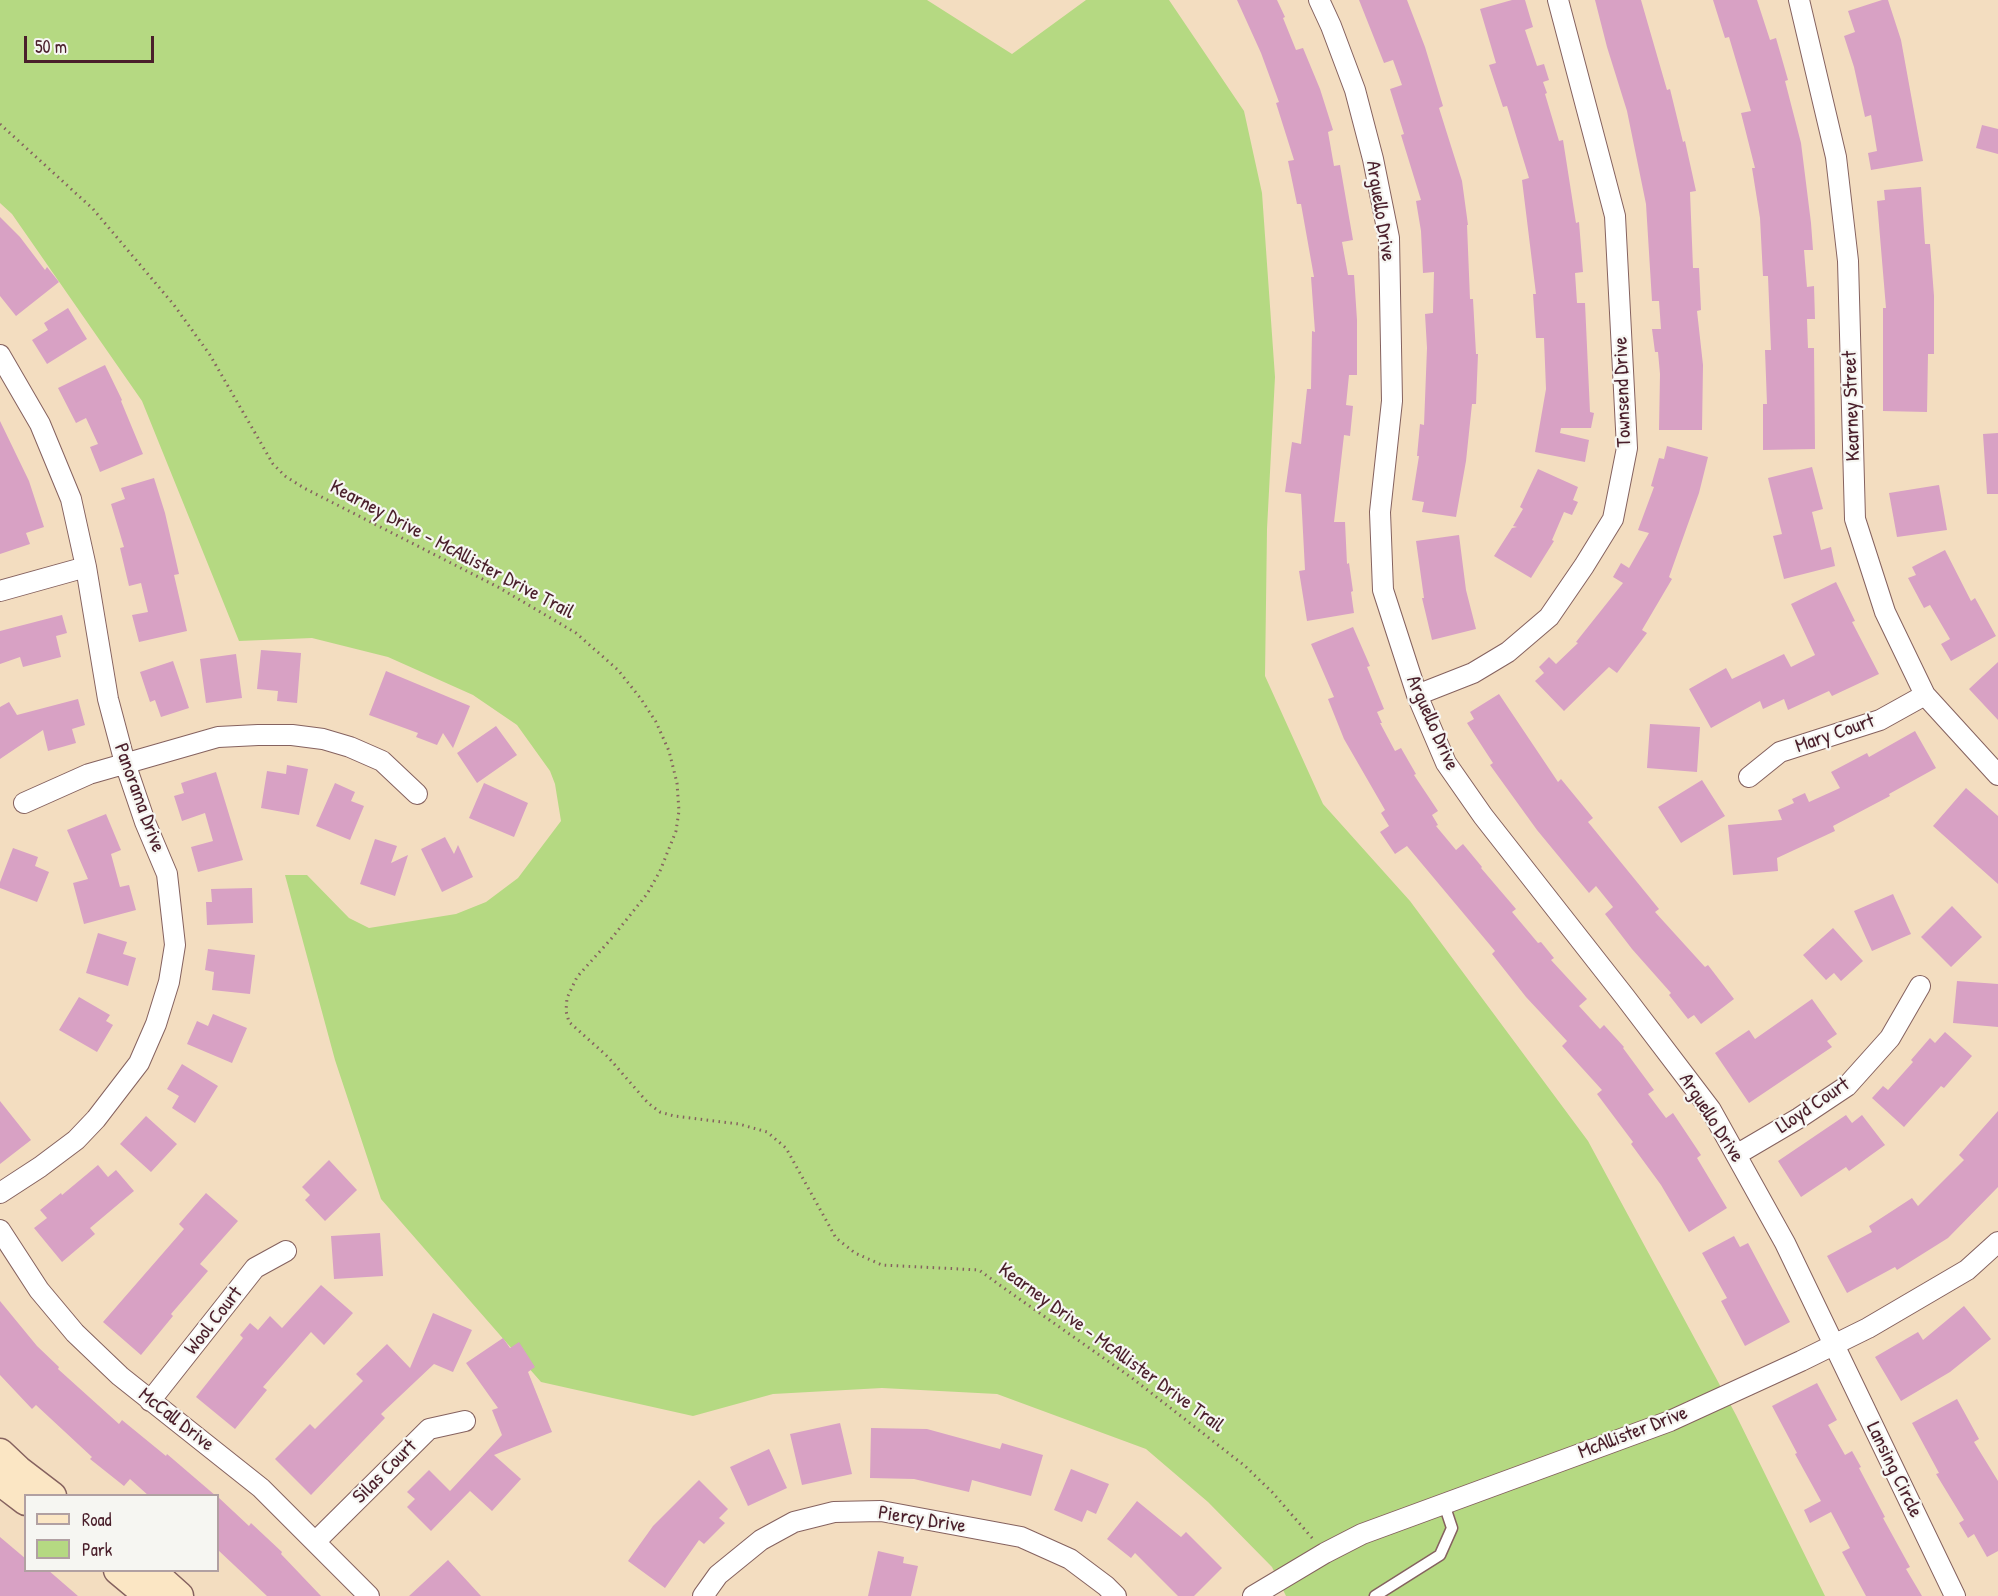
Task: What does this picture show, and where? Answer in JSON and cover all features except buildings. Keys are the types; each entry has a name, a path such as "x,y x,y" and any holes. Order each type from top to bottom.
{"main road":[{"path":"0,1453 49,1494"},
{"path":"0,1481 24,1499"},
{"path":"120,1572 149,1596"},
{"path":"152,1572 179,1596"}],"street":[{"name":"Arguello Drive","path":"1319,0 1354,90 1374,159 1389,238 1392,401 1380,512 1383,590 1417,695 1446,763 1483,816 1633,1006 1711,1110 1785,1243 1833,1344"},
{"name":"Townsend Drive","path":"1417,695 1473,673 1508,652 1549,617 1613,519 1627,448 1616,216 1558,0"},
{"name":"Kearney Street","path":"1799,0 1836,157 1848,261 1855,519 1885,612 1925,695 1998,775"},
{"name":"Panorama Drive","path":"0,355 40,424 71,498 118,742 145,822 167,874 175,945 169,982 156,1024 139,1063 96,1119 76,1140 0,1193"},
{"path":"0,591 86,567"},
{"name":"Mary Court","path":"1749,777 1780,752 1880,720 1925,695"},
{"path":"24,803 89,774 218,737 292,735 323,739 350,747 382,761 417,794"},
{"name":"Lloyd Court","path":"1736,1155 1799,1118 1847,1086 1890,1038 1920,986"},
{"name":"McCall Drive","path":"0,1230 39,1290 75,1333 120,1376 261,1488 369,1596"},
{"name":"McAllister Drive","path":"1253,1596 1362,1534 1670,1421 1801,1361 1868,1328 1967,1270 1998,1242"},
{"name":"Wool Court","path":"150,1401 255,1268 286,1251"},
{"name":"Lansing Circle","path":"1833,1344 1955,1596"},
{"name":"Silas Court","path":"315,1542 429,1430 465,1421"},
{"name":"Piercy Drive","path":"703,1596 718,1575 761,1540 794,1522 834,1512 881,1511 1021,1537 1070,1559 1116,1596"}],"lane":[{"path":"1375,1596 1440,1555 1452,1528 1444,1504"}],"path":[{"name":"Kearney Drive - McAllister Drive Trail","path":"0,124 93,209 174,305 210,355 273,464 285,476 304,488 498,586 576,633 618,670 642,699 656,722 669,751 677,783 679,812 676,831 660,871 647,894 577,977 567,998 566,1011 569,1022 608,1057 648,1103 660,1112 674,1116 739,1124 767,1132 786,1148 836,1238 855,1253 882,1265 978,1270 1132,1378 1245,1466 1272,1492 1325,1553"}],"green space":[{"path":"0,0 927,0 1012,54 1086,0 1169,0 1244,111 1262,193 1275,377 1267,529 1265,676 1323,804 1410,901 1588,1141 1736,1415 1825,1596 1286,1596 1272,1567 1208,1502 1146,1449 997,1394 882,1388 773,1394 693,1416 541,1382 381,1199 335,1060 285,875 307,875 349,918 369,928 456,914 486,902 518,878 561,821 555,784 550,771 517,725 473,695 388,657 312,638 239,641 142,401 12,214 0,203"}]}
